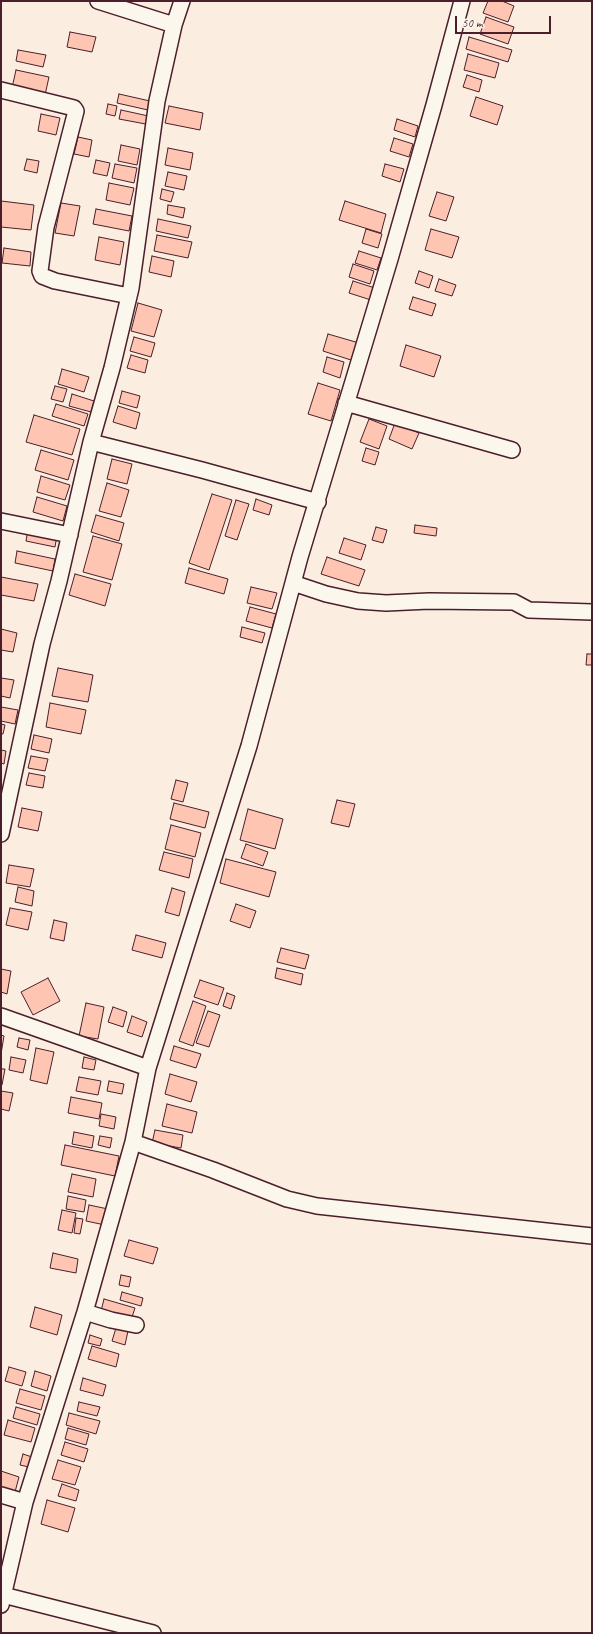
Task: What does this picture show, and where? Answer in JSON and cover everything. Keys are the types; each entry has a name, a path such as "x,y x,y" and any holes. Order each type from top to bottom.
{"street":[{"path":"98,1 174,25"},
{"path":"1,834 42,644 70,535 91,442 112,368 129,296 157,101 174,25 182,1"},
{"path":"153,1633 2,1600 25,1502 85,1312 133,1142 148,1068 249,746 293,583 421,152 462,1"},
{"path":"1,90 74,108 76,111 46,227 40,271 42,276 55,281 129,296"},
{"path":"346,403 512,450"},
{"path":"91,442 202,470 318,502"},
{"path":"1,521 70,535"},
{"path":"293,583 326,594 358,601 386,603 429,601 514,602 529,610 592,612"},
{"path":"1,1016 148,1068"},
{"path":"133,1142 213,1170 287,1199 318,1206 592,1236"},
{"path":"85,1312 111,1320 136,1325"},
{"path":"1,1495 25,1502"}],"building":[{"path":"488,1 502,1 514,6 508,22 483,13"},
{"path":"486,17 514,27 508,44 480,34"},
{"path":"70,32 96,37 92,52 67,47"},
{"path":"469,37 512,50 508,62 466,49"},
{"path":"18,50 46,55 43,67 16,61"},
{"path":"468,54 499,63 495,78 464,70"},
{"path":"16,70 49,77 45,95 12,88"},
{"path":"467,75 482,80 479,92 463,87"},
{"path":"119,94 150,101 148,110 117,103"},
{"path":"476,97 503,106 497,125 470,116"},
{"path":"108,104 117,106 115,116 106,114"},
{"path":"169,106 203,113 200,130 165,123"},
{"path":"121,110 153,117 151,125 119,119"},
{"path":"41,114 60,118 56,135 38,131"},
{"path":"397,119 418,126 415,137 394,130"},
{"path":"78,137 92,140 89,157 74,154"},
{"path":"394,138 413,144 409,157 390,151"},
{"path":"121,145 140,149 137,165 118,161"},
{"path":"168,148 193,153 190,170 165,165"},
{"path":"27,159 39,161 37,173 24,170"},
{"path":"96,160 110,163 107,176 93,173"},
{"path":"115,164 137,168 134,183 112,178"},
{"path":"385,164 404,169 400,182 382,176"},
{"path":"168,172 187,176 184,190 165,186"},
{"path":"109,183 134,188 130,205 106,200"},
{"path":"162,189 174,192 171,202 160,199"},
{"path":"437,192 454,197 446,221 429,216"},
{"path":"1,201 34,205 31,230 1,227"},
{"path":"345,201 386,214 381,233 339,220"},
{"path":"61,203 80,206 74,236 55,233"},
{"path":"168,205 185,208 183,218 167,214"},
{"path":"96,209 132,216 129,231 93,224"},
{"path":"158,219 191,226 188,238 156,231"},
{"path":"366,229 382,234 378,248 362,243"},
{"path":"431,229 459,237 452,258 425,250"},
{"path":"157,235 192,242 188,258 154,251"},
{"path":"99,237 124,242 120,265 95,260"},
{"path":"4,248 31,252 30,266 2,263"},
{"path":"359,251 381,258 377,270 355,263"},
{"path":"152,256 174,261 171,277 149,272"},
{"path":"353,264 374,271 370,284 349,277"},
{"path":"419,271 433,276 429,288 415,283"},
{"path":"439,279 456,285 452,296 435,291"},
{"path":"353,281 375,288 371,300 349,293"},
{"path":"413,297 436,304 432,316 409,309"},
{"path":"138,303 162,310 154,337 131,331"},
{"path":"328,334 359,343 354,361 323,351"},
{"path":"134,337 155,343 151,357 130,351"},
{"path":"406,345 441,356 434,377 400,366"},
{"path":"131,355 148,360 145,373 127,368"},
{"path":"327,357 344,362 340,378 323,372"},
{"path":"62,369 89,377 84,392 58,384"},
{"path":"318,383 340,390 331,421 308,414"},
{"path":"55,386 67,389 63,402 51,399"},
{"path":"122,391 140,396 137,408 119,403"},
{"path":"72,394 94,401 91,412 69,406"},
{"path":"56,404 88,414 84,426 52,416"},
{"path":"118,406 140,413 136,429 113,422"},
{"path":"34,415 80,429 72,455 26,442"},
{"path":"369,419 387,426 379,449 360,442"},
{"path":"395,423 419,433 412,449 389,439"},
{"path":"366,448 379,452 375,465 362,461"},
{"path":"41,450 74,460 68,480 35,470"},
{"path":"112,459 132,464 127,484 107,479"},
{"path":"41,476 70,485 65,500 37,492"},
{"path":"107,483 129,490 121,517 99,511"},
{"path":"212,494 232,500 209,570 189,563"},
{"path":"37,497 67,506 63,521 33,512"},
{"path":"256,499 272,505 269,515 253,510"},
{"path":"236,500 249,504 237,540 225,536"},
{"path":"96,515 124,523 119,541 91,532"},
{"path":"415,525 437,528 436,536 414,533"},
{"path":"376,527 387,530 383,543 372,540"},
{"path":"28,529 57,535 55,547 26,541"},
{"path":"93,536 122,544 112,580 83,572"},
{"path":"344,538 366,545 361,560 339,553"},
{"path":"17,551 55,559 53,571 15,563"},
{"path":"327,557 365,570 359,586 321,574"},
{"path":"189,568 228,579 224,594 185,583"},
{"path":"75,574 111,584 105,606 69,595"},
{"path":"1,577 38,584 34,601 1,595"},
{"path":"251,587 277,593 272,609 247,603"},
{"path":"250,607 276,614 272,628 246,621"},
{"path":"242,627 265,633 262,643 240,637"},
{"path":"1,629 17,633 13,652 1,650"},
{"path":"587,654 592,654 592,665 586,665"},
{"path":"58,668 93,675 88,702 52,696"},
{"path":"1,678 14,680 10,698 1,696"},
{"path":"50,703 86,710 81,734 46,727"},
{"path":"1,707 18,710 15,724 1,721"},
{"path":"1,724 5,725 3,734 1,734"},
{"path":"34,735 52,739 49,753 31,749"},
{"path":"1,750 6,751 4,764 1,763"},
{"path":"31,756 48,759 45,771 28,768"},
{"path":"29,773 45,776 43,788 26,785"},
{"path":"176,780 188,783 183,802 171,799"},
{"path":"337,800 355,804 349,827 331,823"},
{"path":"174,803 209,812 205,828 170,819"},
{"path":"22,808 42,812 38,831 18,827"},
{"path":"248,809 283,819 275,849 240,840"},
{"path":"171,825 201,833 195,857 165,849"},
{"path":"246,844 268,852 263,866 241,858"},
{"path":"164,852 193,859 189,878 159,870"},
{"path":"226,859 276,872 269,897 220,883"},
{"path":"9,865 34,869 30,887 6,883"},
{"path":"18,887 34,891 32,906 15,902"},
{"path":"172,888 185,892 179,916 165,912"},
{"path":"236,904 256,911 250,928 230,921"},
{"path":"10,908 32,912 28,930 6,925"},
{"path":"54,920 67,923 64,941 50,938"},
{"path":"136,935 166,943 162,958 132,950"},
{"path":"281,948 309,955 305,969 277,962"},
{"path":"277,968 303,974 301,985 275,978"},
{"path":"1,969 11,971 7,994 1,992"},
{"path":"48,978 60,1001 33,1015 21,992"},
{"path":"200,980 224,988 218,1005 194,997"},
{"path":"227,993 235,996 231,1009 223,1006"},
{"path":"193,1001 206,1006 193,1046 179,1041"},
{"path":"86,1003 104,1007 98,1039 79,1036"},
{"path":"113,1007 127,1012 123,1027 108,1022"},
{"path":"208,1011 220,1015 209,1047 196,1043"},
{"path":"132,1016 147,1022 142,1037 127,1032"},
{"path":"1,1035 4,1036 1,1054"},
{"path":"19,1038 30,1040 28,1050 17,1047"},
{"path":"174,1046 201,1054 196,1068 170,1060"},
{"path":"36,1048 54,1052 47,1084 30,1080"},
{"path":"11,1057 26,1060 23,1073 9,1070"},
{"path":"84,1057 96,1060 94,1070 82,1068"},
{"path":"1,1069 5,1069 2,1085 1,1085"},
{"path":"170,1074 197,1082 191,1102 165,1094"},
{"path":"79,1077 101,1081 98,1095 76,1091"},
{"path":"109,1081 124,1084 122,1094 107,1091"},
{"path":"1,1091 13,1093 9,1111 1,1109"},
{"path":"71,1097 102,1103 99,1119 68,1113"},
{"path":"167,1104 197,1112 192,1133 162,1126"},
{"path":"101,1114 116,1117 114,1129 99,1126"},
{"path":"155,1130 183,1135 181,1148 152,1143"},
{"path":"74,1132 94,1136 92,1148 72,1144"},
{"path":"100,1136 112,1138 110,1148 98,1145"},
{"path":"65,1145 119,1156 115,1176 61,1165"},
{"path":"72,1174 96,1179 93,1197 68,1192"},
{"path":"68,1196 86,1200 84,1212 66,1209"},
{"path":"89,1205 108,1209 105,1225 86,1221"},
{"path":"62,1210 76,1213 72,1233 58,1230"},
{"path":"76,1218 83,1219 80,1234 74,1233"},
{"path":"129,1240 158,1248 153,1264 124,1256"},
{"path":"53,1253 78,1259 76,1273 50,1268"},
{"path":"121,1275 131,1277 129,1287 119,1285"},
{"path":"122,1292 143,1298 141,1306 120,1300"},
{"path":"104,1299 135,1308 131,1320 101,1311"},
{"path":"35,1307 62,1315 57,1335 30,1327"},
{"path":"116,1328 128,1331 125,1345 112,1341"},
{"path":"90,1335 102,1339 100,1346 88,1343"},
{"path":"92,1346 119,1354 116,1367 88,1359"},
{"path":"9,1367 26,1372 22,1386 5,1381"},
{"path":"35,1371 51,1376 47,1391 31,1386"},
{"path":"83,1378 106,1385 103,1396 80,1390"},
{"path":"20,1389 45,1396 41,1410 16,1403"},
{"path":"79,1402 100,1407 97,1416 77,1411"},
{"path":"16,1407 40,1414 37,1425 13,1418"},
{"path":"69,1413 100,1421 96,1434 66,1425"},
{"path":"8,1420 35,1428 31,1442 4,1435"},
{"path":"68,1428 89,1434 86,1445 65,1439"},
{"path":"65,1442 88,1449 84,1462 61,1455"},
{"path":"23,1454 32,1457 29,1467 20,1465"},
{"path":"58,1460 81,1467 75,1485 52,1479"},
{"path":"1,1471 19,1477 15,1492 1,1488"},
{"path":"62,1484 79,1490 76,1501 58,1496"},
{"path":"47,1500 75,1508 68,1532 41,1524"}]}
